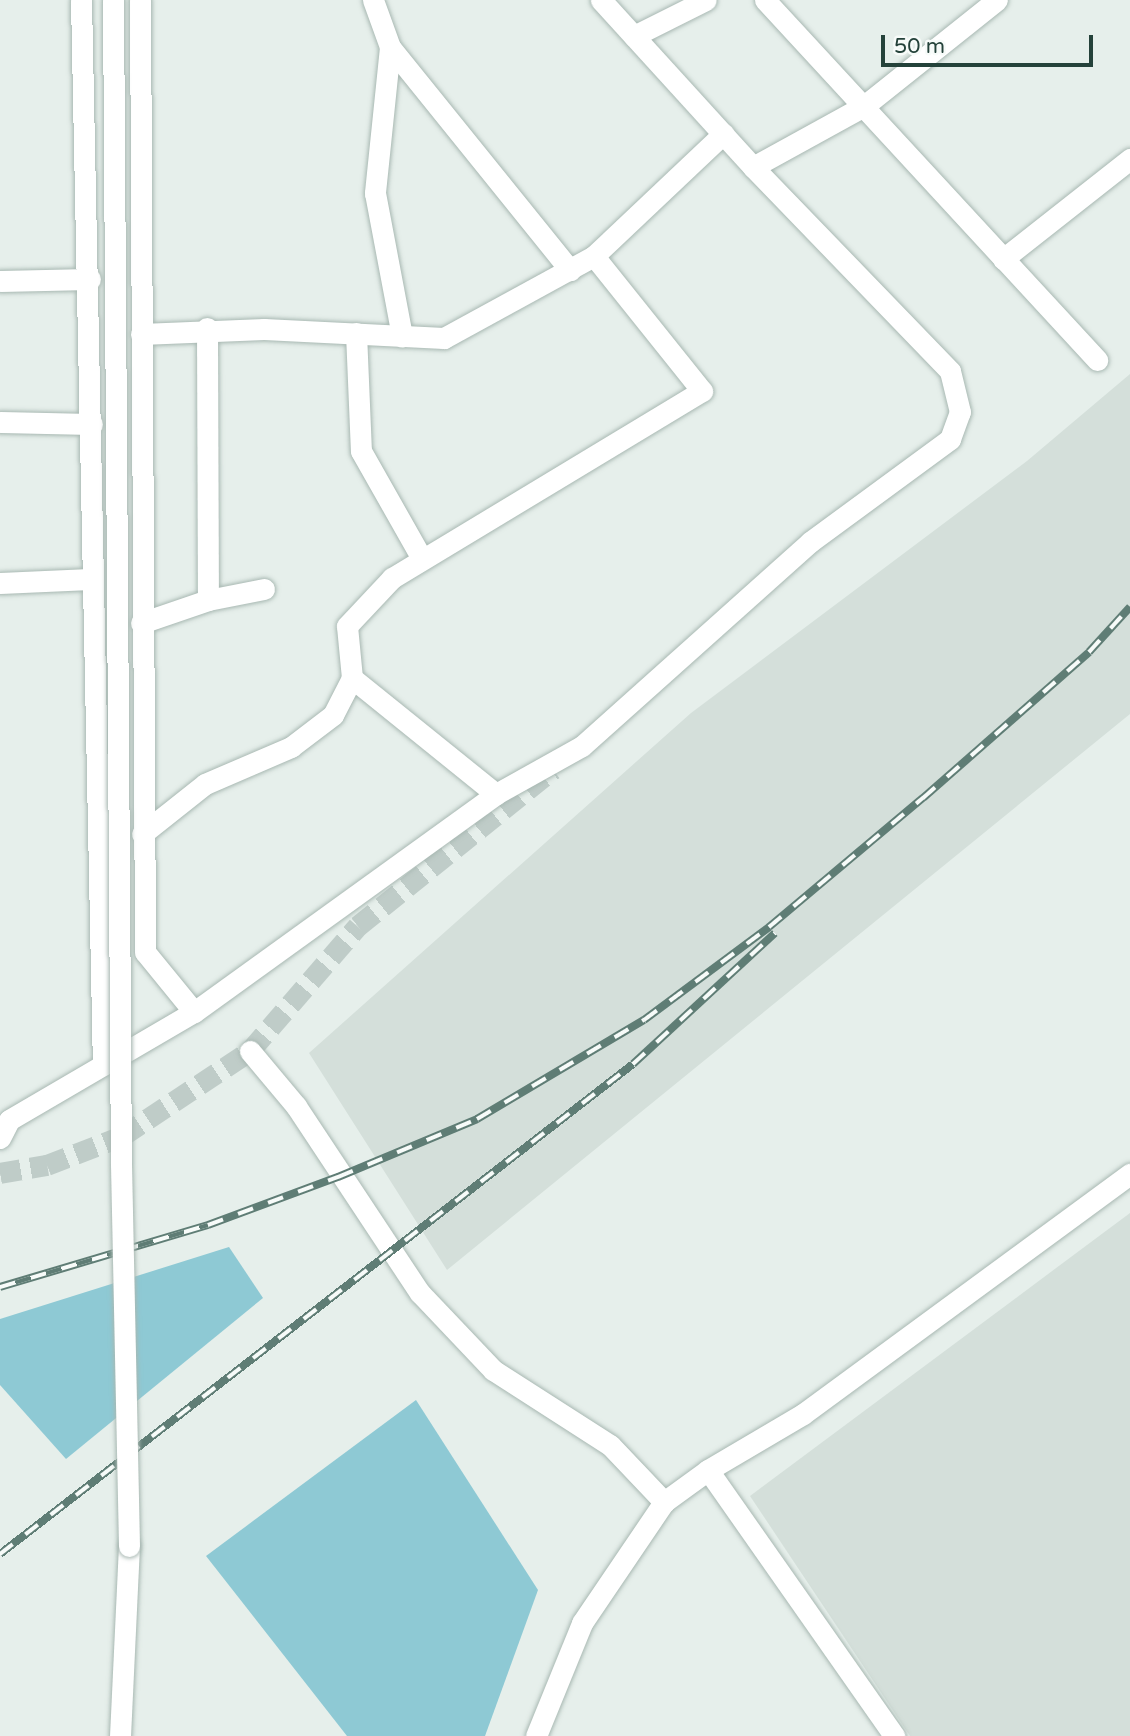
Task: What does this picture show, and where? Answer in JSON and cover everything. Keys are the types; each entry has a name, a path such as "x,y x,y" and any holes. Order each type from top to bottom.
{"street":[{"path":"81,0 90,279 90,579 103,1065"},
{"path":"113,0 121,1164 129,1546 120,1736"},
{"path":"140,0 142,834 145,952 194,1012"},
{"path":"373,0 390,47 569,270"},
{"path":"3,1123 194,1012 496,794 582,746 810,542 950,439 960,412 950,371 753,167 601,0"},
{"path":"634,36 706,0"},
{"path":"765,0 1097,360"},
{"path":"753,167 864,106 998,0"},
{"path":"390,47 375,193 402,336"},
{"path":"141,334 207,328 444,338 594,256 723,134"},
{"path":"1003,259 1130,159"},
{"path":"142,834 205,785 291,747 333,715 352,678 347,626 392,579 702,391 594,256"},
{"path":"0,281 90,279"},
{"path":"207,328 208,600"},
{"path":"356,333 361,451 422,559"},
{"path":"0,422 92,424"},
{"path":"0,583 90,579"},
{"path":"141,623 208,600 264,590"},
{"path":"352,678 496,794"},
{"path":"250,1051 296,1106 420,1293 493,1370 610,1445 664,1502"},
{"path":"536,1736 582,1623 664,1502 708,1470 803,1414 1130,1174"},
{"path":"708,1470 894,1736"}],"shaded area":[{"path":"1130,374 1130,714 447,1270 309,1053 691,713 1027,461"},
{"path":"1130,1213 1130,1736 910,1736 750,1496"}],"water":[{"path":"229,1247 263,1298 66,1459 0,1385 0,1319"},
{"path":"416,1400 538,1590 485,1736 347,1736 206,1556"}],"tunnel":[{"path":"0,1173 47,1165 122,1136 250,1051 358,926 553,769"}],"railway":[{"path":"0,1287 208,1225 338,1177 477,1119 644,1020 769,927 923,798 1089,652 1130,607"},
{"path":"0,1554 633,1064 775,933"}]}
